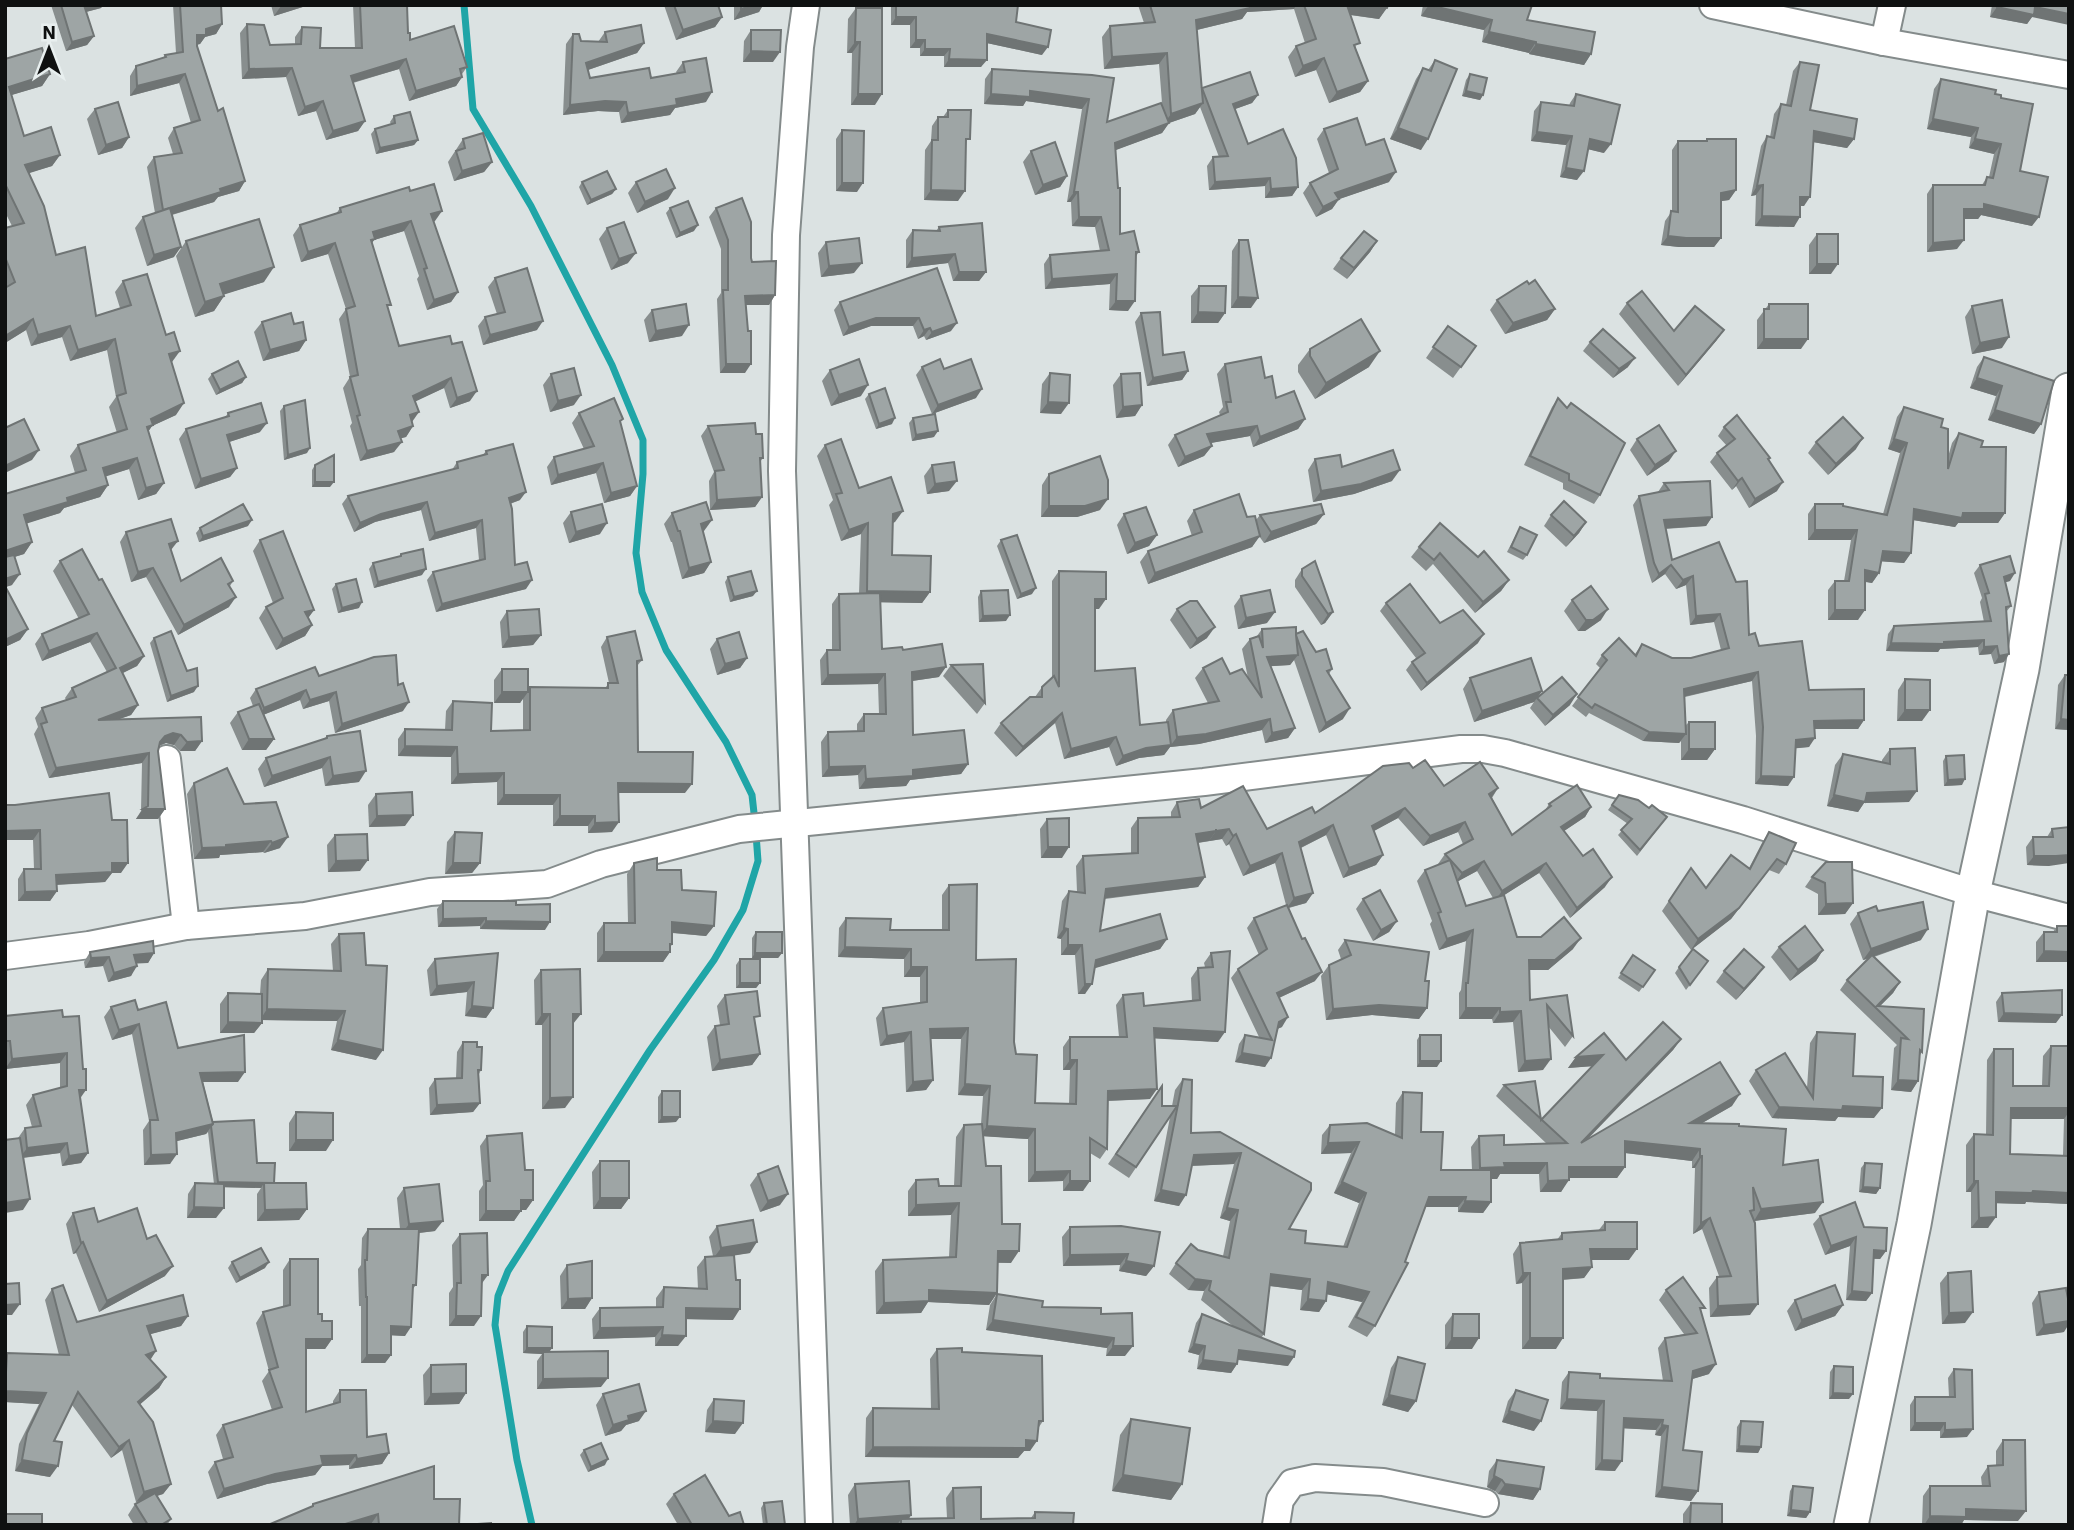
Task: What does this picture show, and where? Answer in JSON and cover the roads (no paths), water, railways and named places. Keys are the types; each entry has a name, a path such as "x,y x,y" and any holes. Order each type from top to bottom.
{"street":[{"path":"806,5 800,47 786,235 782,485 786,825 819,1525"},
{"path":"1713,5 1884,42 2069,75"},
{"path":"1884,42 1892,5"},
{"path":"1851,1525 1914,1224 1973,893 2022,669 2069,390"},
{"path":"5,956 89,945 186,926 304,916 430,892 547,884 601,864 739,829 1204,782 1461,749 1505,753 1743,820 1973,893 2069,918"},
{"path":"167,758 186,926"},
{"path":"1276,1525 1280,1500 1292,1483 1315,1478 1384,1482 1486,1503"}],"waterway":[{"path":"464,5 473,109 531,206 612,365 643,440 643,474 636,553 642,592 666,650 726,742 752,795 755,822"},
{"path":"532,1525 517,1460 495,1325 498,1296 508,1271 650,1050 714,960 743,910 758,861 756,834"}]}
